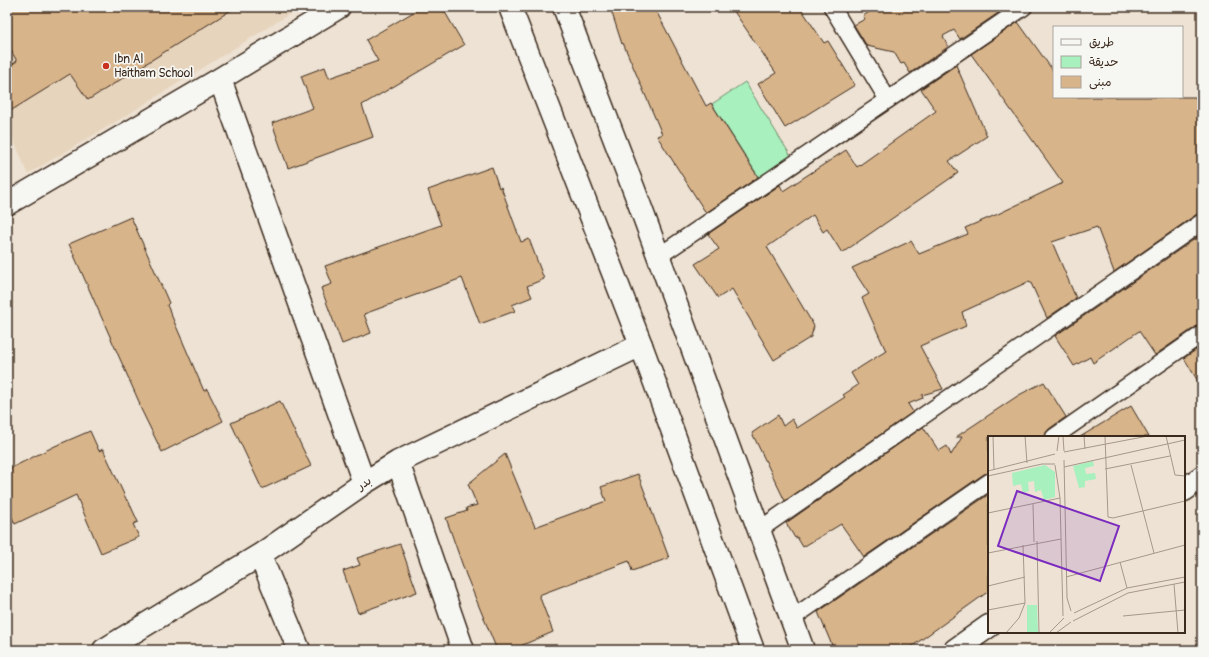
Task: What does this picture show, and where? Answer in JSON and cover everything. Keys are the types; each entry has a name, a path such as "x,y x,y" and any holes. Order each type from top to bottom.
{"street":[{"path":"7,204 220,79 338,7"},
{"path":"510,7 641,346 753,650"},
{"path":"564,7 659,256 803,650"},
{"path":"220,79 364,483"},
{"name":"بدر","path":"104,650 260,555 364,483 398,462 641,346"},
{"path":"398,462 463,650"},
{"path":"1185,489 1202,477"},
{"path":"260,555 298,650"},
{"path":"955,650 988,627"}],"lane":[{"path":"832,7 888,100"},
{"path":"659,256 1024,7"},
{"path":"759,530 1202,222"},
{"path":"1055,436 1202,334"},
{"path":"791,619 988,483"}],"shaded area":[{"name":"Ibn Al Haitham School","path":"7,7 302,7 119,120 28,174 7,124"}],"green space":[{"path":"745,82 794,161 762,182 712,104"}],"building":[{"path":"7,7 236,7 88,100 70,74 7,113 7,68 17,61 7,44"},
{"path":"422,7 442,7 464,45 362,105 373,137 288,168 272,123 313,108 301,76 325,67 329,78 378,61 366,40"},
{"path":"610,7 654,7 706,106 711,103 758,177 706,213 657,136 662,134 623,43 622,44"},
{"path":"731,7 800,7 824,43 828,41 855,85 785,128 758,84 776,73"},
{"path":"877,7 1007,7 960,39 954,30 943,36 948,47 910,73 904,63 901,64 894,52 867,46 854,25 865,19 863,16"},
{"path":"1018,22 1053,71 1053,98 1195,97 1202,108 1202,213 1197,214 1114,272 1097,227 1052,242 1076,298 1047,318 1030,281 962,312 966,326 920,346 943,389 922,395 923,398 908,404 913,412 785,501 752,433 778,415 783,426 792,419 797,428 845,397 843,395 858,385 851,373 886,351 862,298 869,294 852,268 911,241 919,254 968,234 965,228 1063,183 971,54"},
{"path":"956,65 987,136 949,161 958,173 842,253 827,229 823,232 813,215 767,247 814,326 811,337 774,360 732,289 718,298 695,264 719,249 708,234 780,185 783,191 846,150 857,167 936,111 921,89"},
{"path":"492,167 521,242 529,239 544,279 527,286 532,297 512,305 515,311 480,324 462,278 364,314 371,333 342,344 321,288 332,284 325,266 441,225 428,190"},
{"path":"131,217 169,303 167,305 204,391 207,389 223,421 162,452 139,405 140,404 69,244"},
{"path":"1202,234 1202,325 1197,326 1155,355 1139,331 1093,363 1090,357 1074,366 1055,336"},
{"path":"1202,346 1202,388 1184,358"},
{"path":"1044,382 1066,417 1049,429 1045,436 988,436 988,473 984,474 864,557 841,524 803,547 797,537 795,538 786,523 923,427 939,451 947,446 951,455 962,437 956,437 1019,395"},
{"path":"280,401 311,466 262,489 231,423"},
{"path":"1131,406 1148,436 1082,436"},
{"path":"90,431 99,451 103,449 138,522 133,524 139,537 101,553 76,495 15,524 7,506 7,470 55,446"},
{"path":"505,454 535,527 606,501 601,487 638,474 669,558 632,571 629,561 539,595 553,632 511,650 497,650 466,575 446,518 467,511 466,508 477,505 468,484"},
{"path":"988,495 988,592 907,650 834,650 818,612"},
{"path":"400,544 417,592 358,613 343,571 360,565 357,558"}],"place":[{"name":"Ibn Al Haitham School","path":"106,66"}]}
